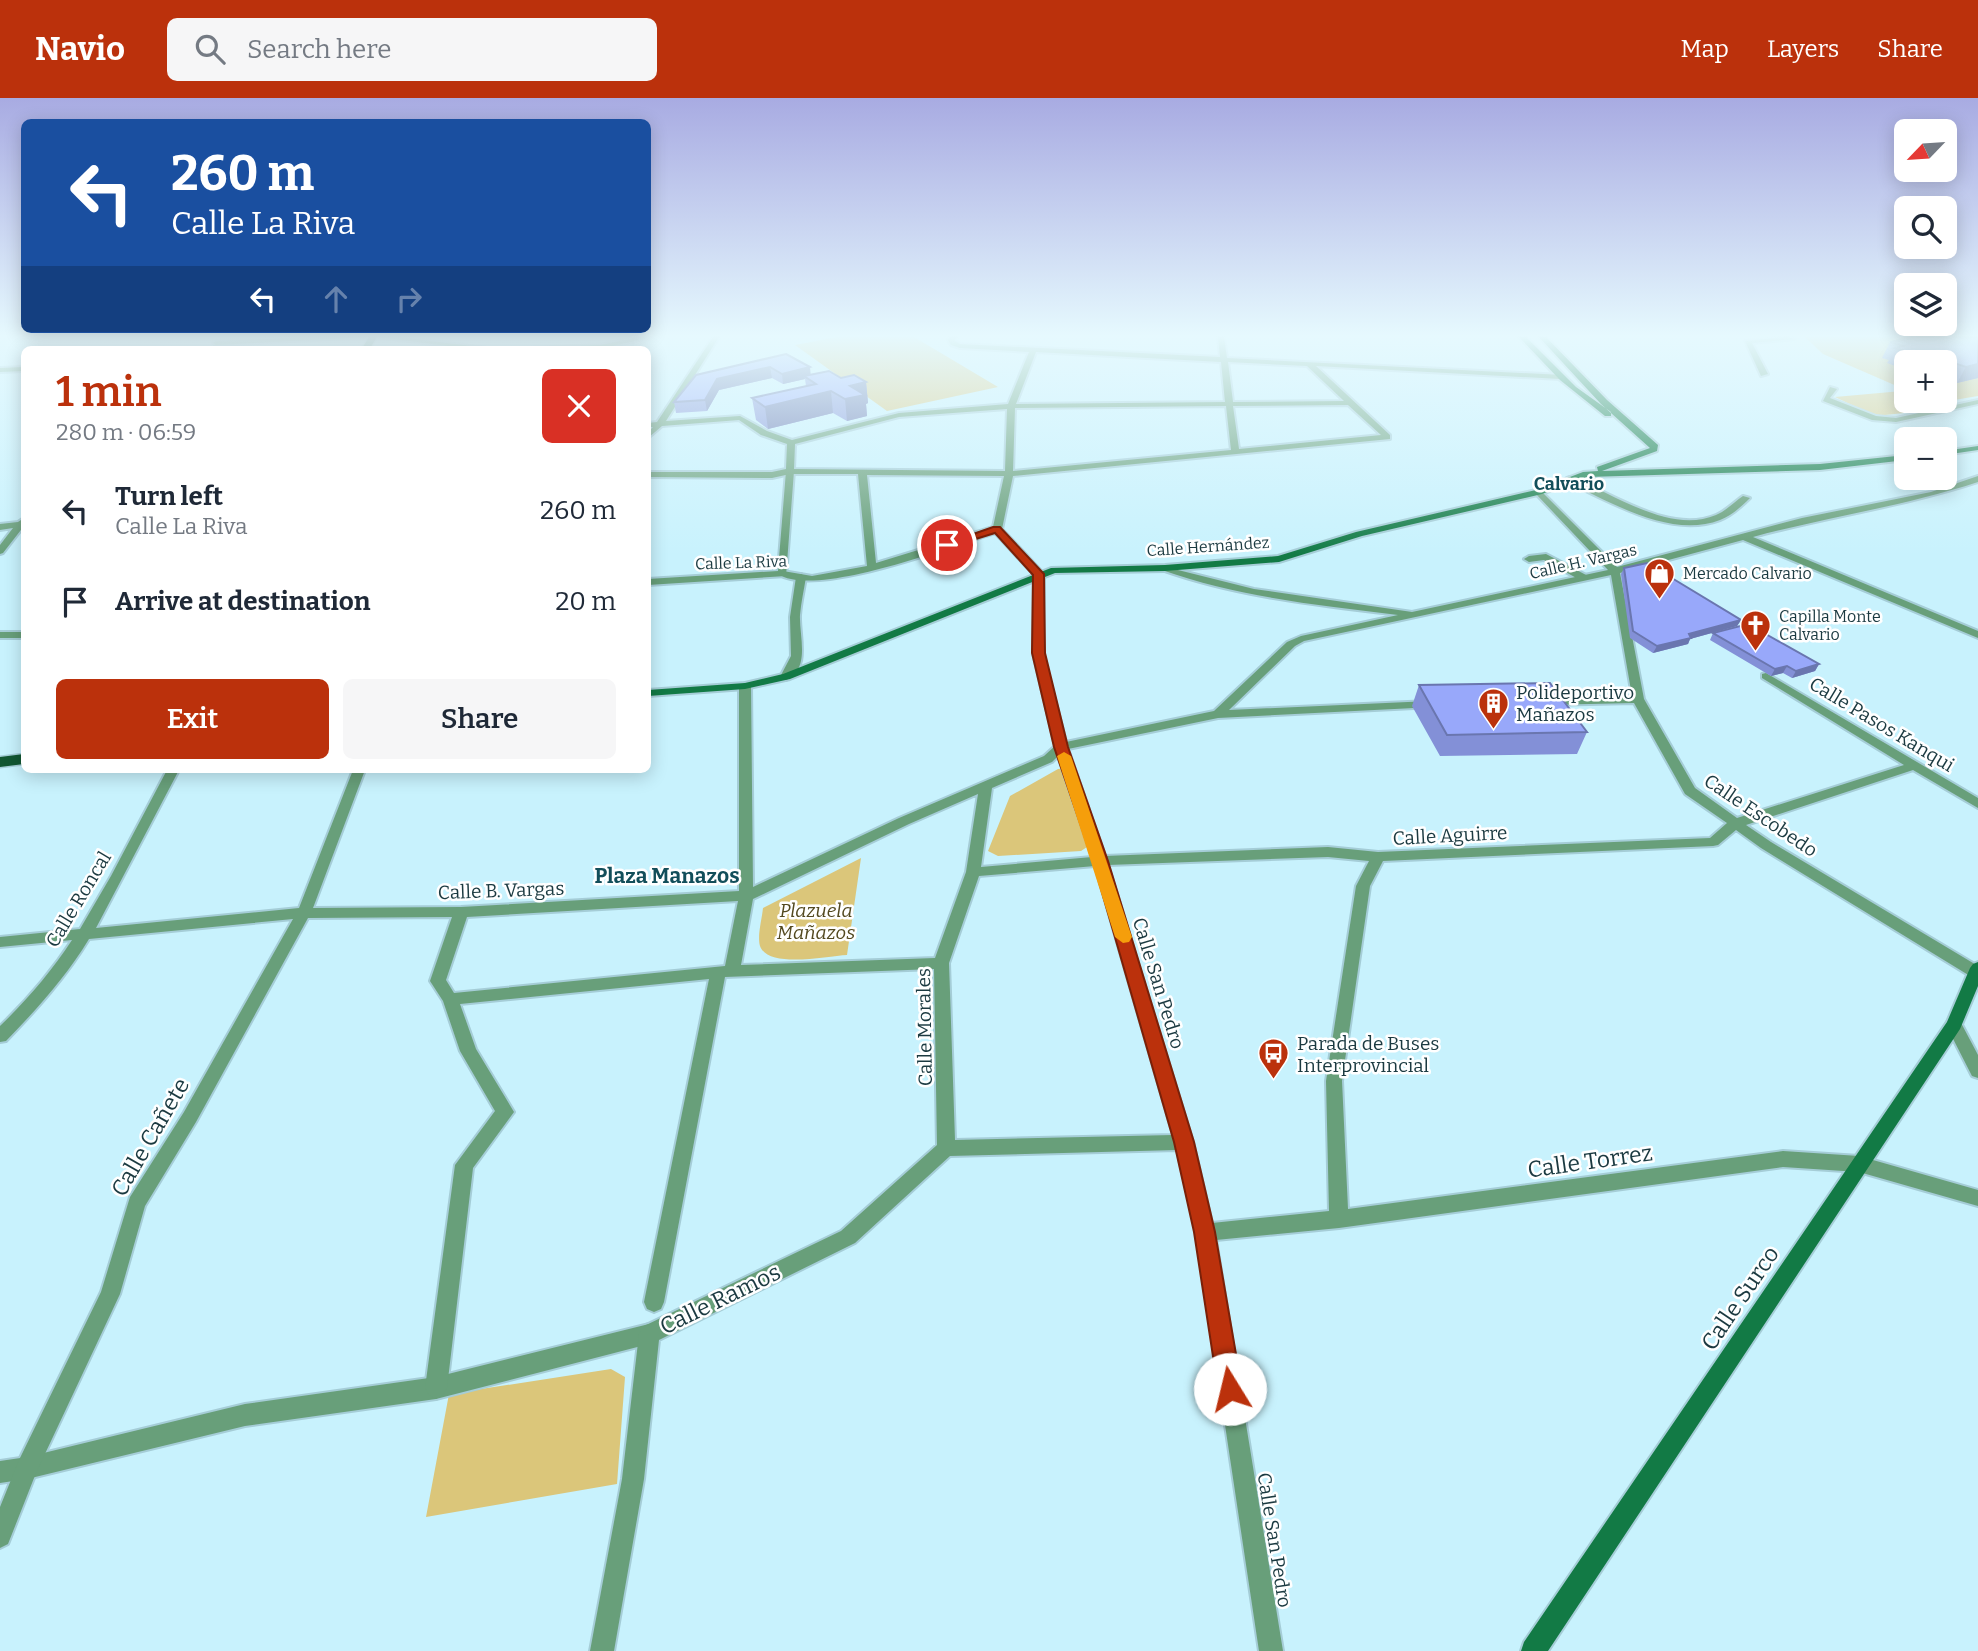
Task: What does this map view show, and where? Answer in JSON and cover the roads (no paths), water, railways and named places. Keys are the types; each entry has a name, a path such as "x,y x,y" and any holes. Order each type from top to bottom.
{"main road":[{"path":"1601,409 1639,433"},
{"path":"1586,474 1654,449 1654,445 1612,409"},
{"path":"1957,451 1978,448"},
{"name":"Calle Hernández","path":"651,693 745,686 786,677 1054,570 1165,568 1279,559 1359,534 1539,492 1586,474 1820,467 1894,458"},
{"path":"0,762 21,759"},
{"name":"Calle Surco","path":"1534,1651 1954,1025 1976,970"}],"street":[{"path":"651,433 669,409"},
{"path":"651,425 740,418 764,433 791,443 899,415 968,409"},
{"path":"1011,409 1009,474 997,529 1039,574"},
{"path":"1228,409 1235,452"},
{"path":"651,475 772,475 790,471 1009,474 1387,437 1355,409"},
{"path":"1857,409 1889,420 1941,409"},
{"path":"783,574 791,443"},
{"path":"862,471 872,568"},
{"name":"Calle H. Vargas","path":"1218,714 1291,644 1301,639 1615,571 1802,520 1933,494 1978,479"},
{"path":"1570,480 1649,515 1675,520 1717,519 1746,498"},
{"path":"1539,492 1615,571"},
{"path":"0,527 21,523"},
{"path":"2,549 21,524"},
{"name":"Calle La Riva","path":"651,582 783,574 812,579 872,568 997,529"},
{"path":"1742,536 1978,635"},
{"path":"2,549 21,545"},
{"path":"1528,559 1546,557 1584,578"},
{"path":"1165,568 1185,576 1255,591 1420,615"},
{"name":"Calle Escobedo","path":"1615,571 1637,699 1690,791 1734,824 1976,970"},
{"name":"Calle San Pedro","path":"1039,574 1038,653 1061,747 1100,861 1184,1142 1205,1232 1272,1651"},
{"path":"786,677 795,665 799,641 795,622 801,577"},
{"path":"0,635 21,635"},
{"name":"Calle Pasos Kanqui","path":"1766,676 1978,804"},
{"name":"Calle Ramos","path":"654,1302 725,972 746,896 745,686"},
{"path":"1532,702 1637,699"},
{"name":"Calle B. Vargas","path":"0,942 304,913 461,912 746,896 904,821 1048,760 1061,747 1218,714 1439,705"},
{"name":"Calle Aguirre","path":"973,872 1100,861 1328,852 1378,857 1713,842 1734,824 1913,766"},
{"name":"Calle Roncal","path":"0,1036 25,1014 84,935 171,773"},
{"name":"Calle Cañete","path":"0,1536 27,1468 110,1294 137,1203 190,1117 304,913 358,773"},
{"name":"Calle Morales","path":"946,1148 941,963 973,872 986,786"},
{"path":"1339,1219 1334,1081 1363,887 1378,857"},
{"path":"436,1388 464,1165 505,1112 468,1051 450,999 439,981 461,912"},
{"path":"450,999 725,972 941,963"},
{"path":"1954,1025 1978,1071"},
{"path":"946,1148 1184,1142"},
{"name":"Calle Ramos","path":"602,1651 633,1479 649,1334 848,1237 946,1148"},
{"name":"Calle Torrez","path":"1205,1232 1339,1219 1783,1159 1859,1164 1978,1198"},
{"path":"0,1472 27,1468 244,1415 436,1388 649,1334"}],"place":[{"name":"Mercado Calvario","path":"1660,600"},
{"name":"Capilla Monte Calvario","path":"1756,652"},
{"name":"Polideportivo Mañazos","path":"1493,730"},
{"name":"Parada de Buses Interprovincial","path":"1274,1081"}],"district":[{"name":"Calvario","path":"1569,484"},
{"name":"Plaza Manazos","path":"667,876"}],"park label":[{"name":"Plazuela Mañazos","path":"816,921"}]}
